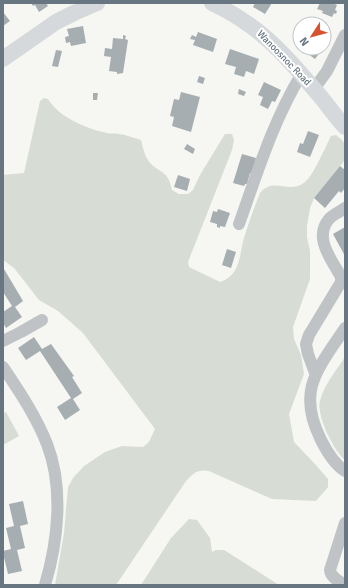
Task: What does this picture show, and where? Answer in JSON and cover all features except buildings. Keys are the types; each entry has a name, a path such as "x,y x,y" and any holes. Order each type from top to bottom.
{"main road":[{"path":"3,59 56,22 73,8 97,3"},
{"name":"Wanoosnoc Road","path":"212,3 243,19 261,32 279,49 345,127"}],"street":[{"path":"314,89 327,71 345,35"},
{"path":"239,224 260,164 288,97 301,74"},
{"path":"315,373 306,344 309,335 343,283 326,250 323,233 330,218 345,208"},
{"path":"3,341 15,336 42,320"},
{"path":"345,328 315,373 310,391 312,415 319,436 324,447 335,463 345,471"},
{"path":"3,366 42,434 50,453 56,478 56,521 52,558 45,585"},
{"path":"345,523 330,570 330,574 345,585"}],"shaded area":[{"path":"44,98 48,99 59,112 66,117 82,125 107,133 122,134 141,140 144,153 149,162 169,179 172,190 179,194 188,194 193,190 200,175 225,134 232,134 234,140 232,150 188,262 189,267 220,282 232,275 236,269 240,258 242,244 260,193 265,188 271,186 276,185 293,187 299,186 305,182 315,167 331,136 336,135 345,144 345,160 314,198 310,208 307,237 310,251 310,279 293,327 294,339 301,355 304,374 289,414 294,442 328,479 328,487 316,501 272,499 209,471 196,472 186,481 116,585 55,585 64,533 68,487 73,478 84,466 105,452 122,446 143,447 149,442 155,429 83,333 58,311 39,300 14,268 3,260 3,175 24,173 40,101"},
{"path":"345,357 345,460 331,441 323,423 319,407 324,389"},
{"path":"6,412 19,436 3,445 3,414"},
{"path":"189,519 197,520 210,538 212,552 216,550 224,550 279,585 141,585 171,538"}]}
